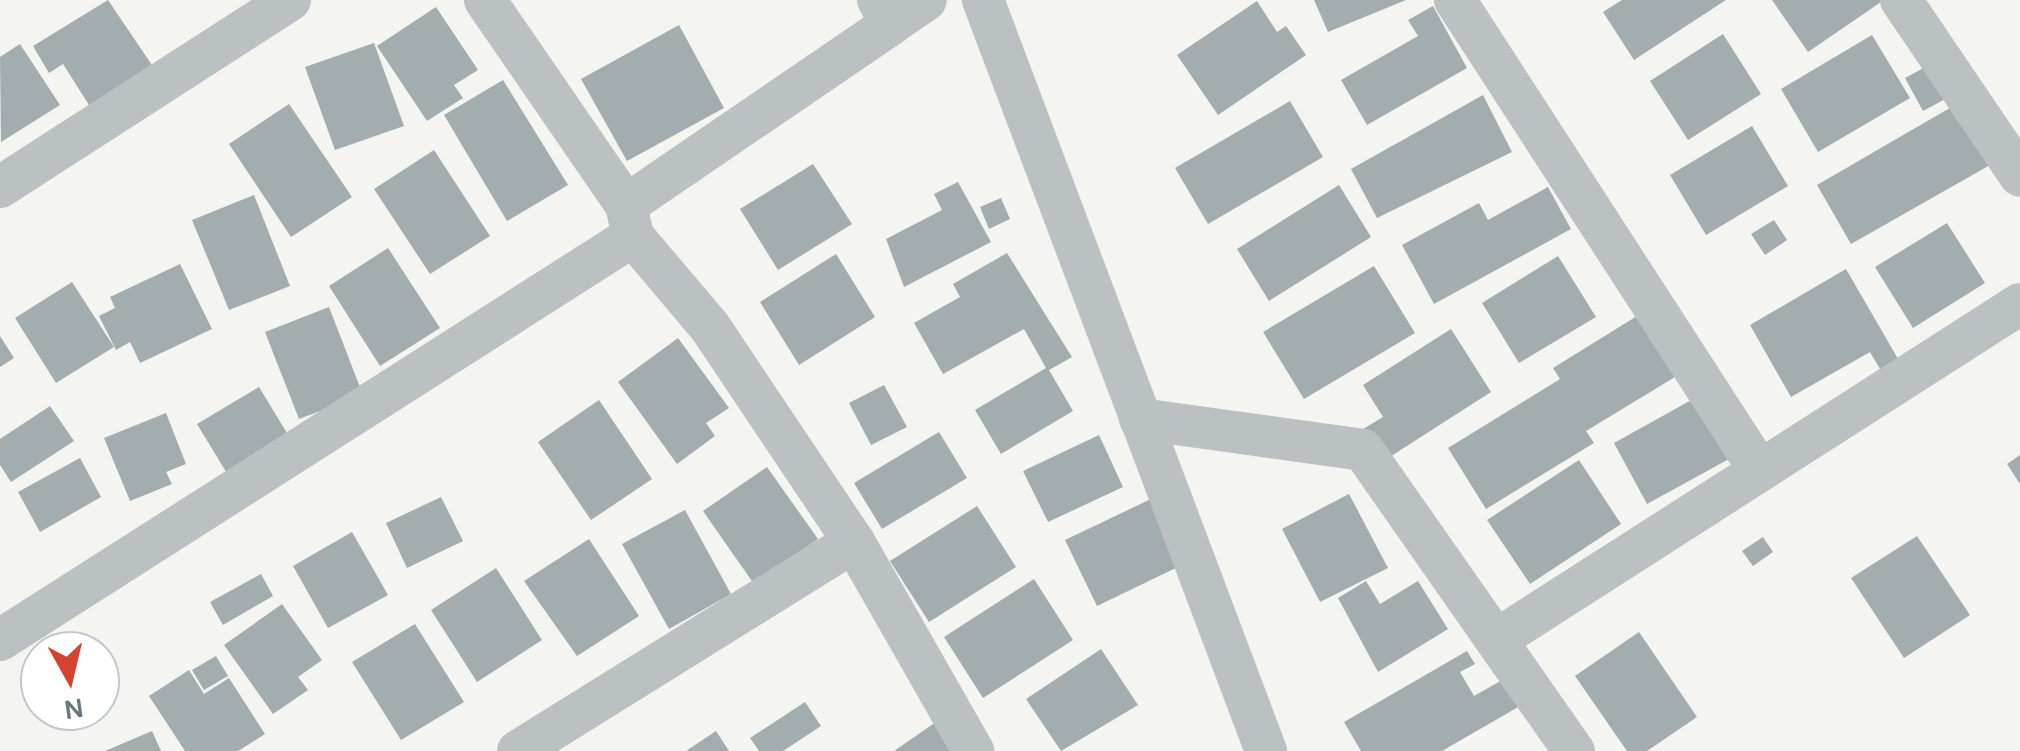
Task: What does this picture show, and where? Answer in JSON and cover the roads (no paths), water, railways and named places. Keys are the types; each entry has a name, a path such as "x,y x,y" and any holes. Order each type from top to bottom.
{"street":[{"path":"0,188 290,0"},
{"path":"485,0 630,220 710,327 854,542 973,751"},
{"path":"0,640 630,220 884,12 926,0"},
{"path":"982,0 1266,751"},
{"path":"1455,0 1760,471"},
{"path":"1900,0 2020,176"},
{"path":"1496,640 2020,304"},
{"path":"1140,419 1363,450 1574,751"},
{"path":"518,751 854,542"}]}
